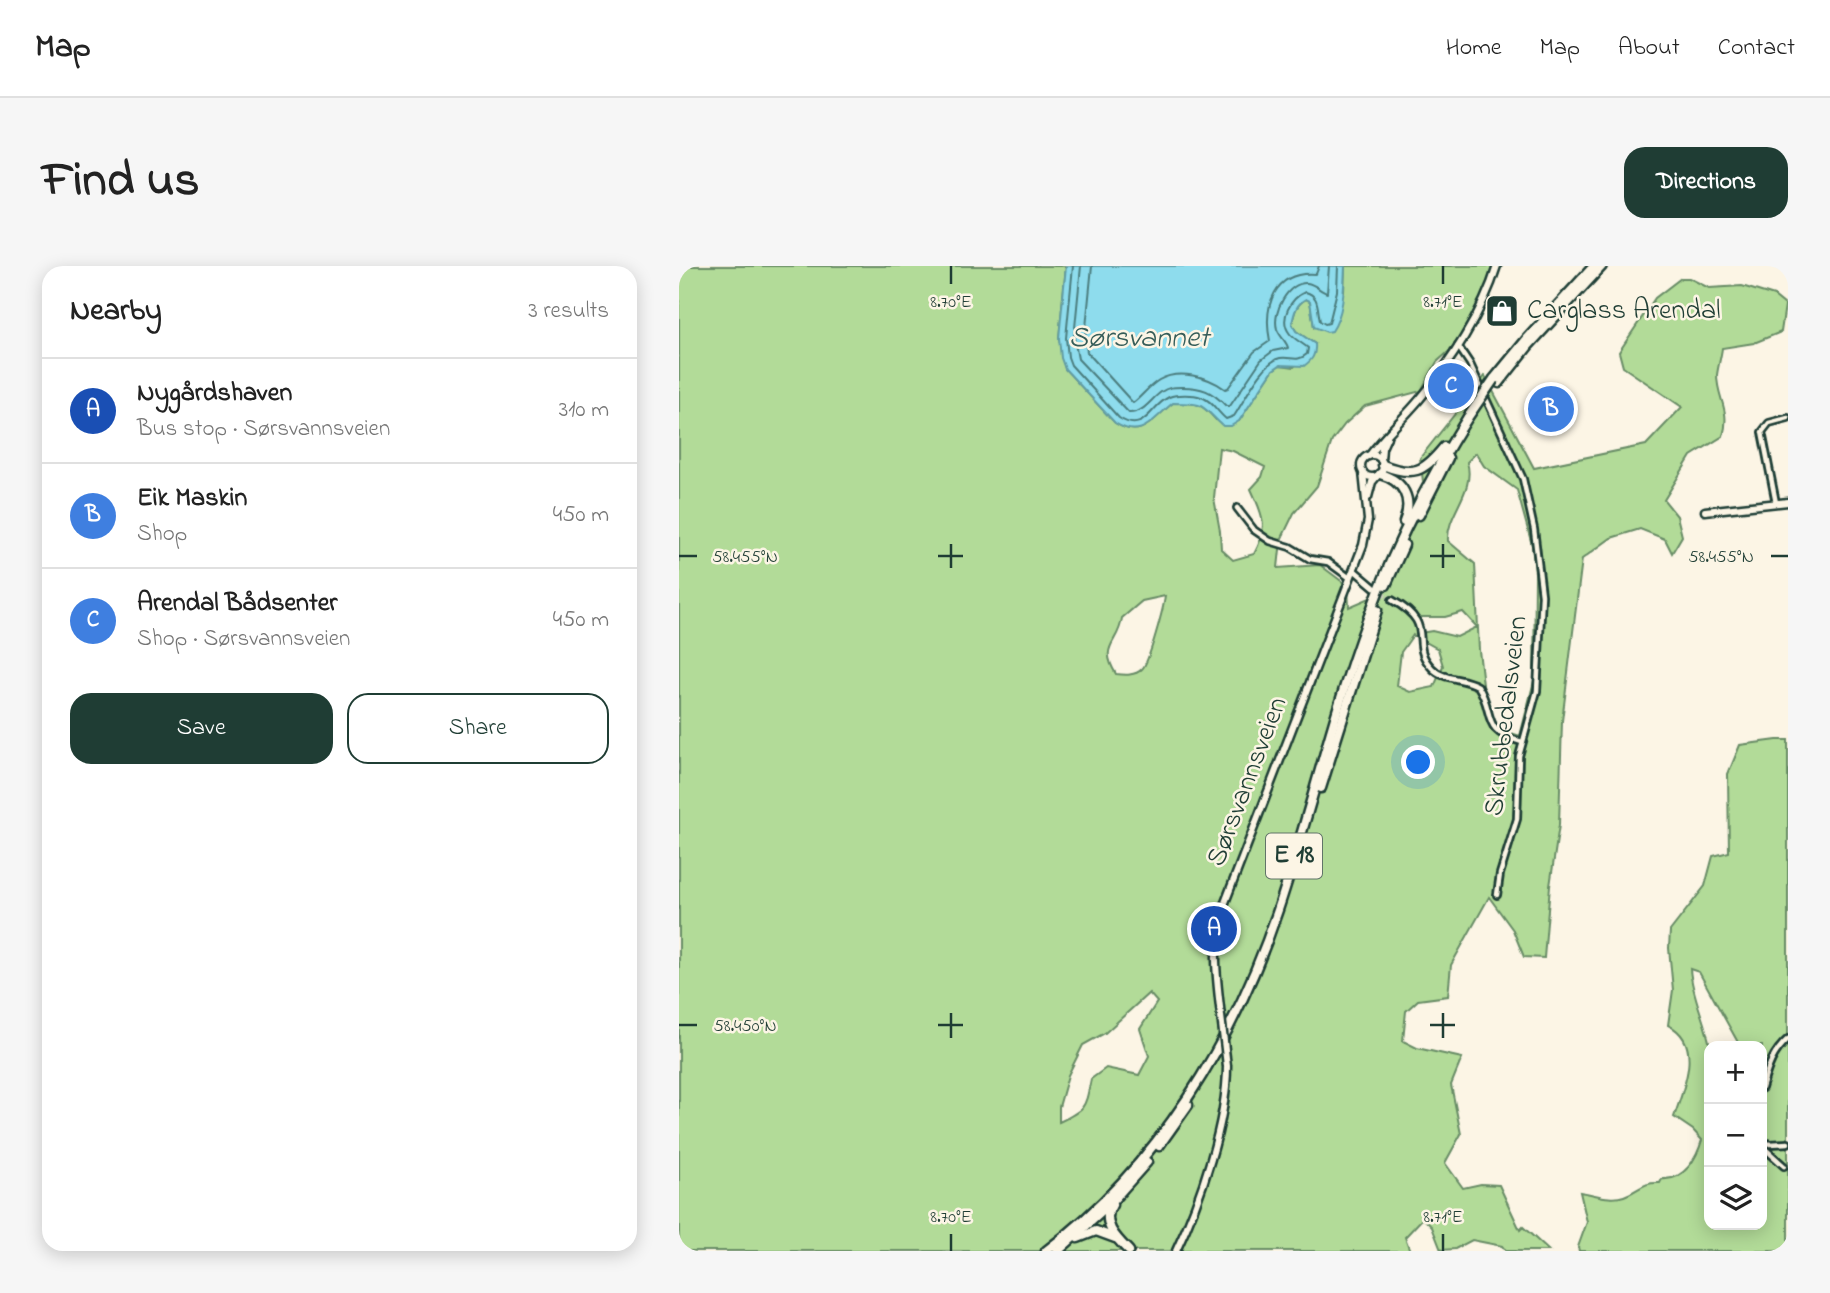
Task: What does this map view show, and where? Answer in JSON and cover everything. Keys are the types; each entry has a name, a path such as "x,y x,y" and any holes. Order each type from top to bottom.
{"highway":[{"name":"E 18","path":"1389,564 1430,480 1496,381 1527,339 1594,266"},
{"name":"E 18","path":"1496,381 1602,266"},
{"name":"E 18","path":"1380,469 1404,472 1418,470 1433,461 1470,419"},
{"name":"E 18","path":"1129,1251 1110,1228 1107,1218 1109,1210 1197,1092 1228,1039 1258,977 1282,916 1370,629 1388,581 1433,486 1470,419"},
{"name":"E 18","path":"1046,1251 1104,1201 1150,1150 1195,1086 1227,1032 1254,972 1278,911 1366,624 1408,513 1408,503 1402,486 1380,469"},
{"name":"E 18","path":"1058,1251 1107,1207 1134,1178"},
{"name":"E 18","path":"1058,1251 1088,1232 1100,1232 1118,1239"}],"main road":[{"name":"Sørsvannsveien","path":"1369,456 1421,398 1458,346 1477,313 1497,266"},
{"name":"Sørsvannsveien","path":"1367,499 1372,482 1380,469 1387,435"},
{"path":"1369,456 1376,456 1380,469 1367,477 1361,463 1369,456"},
{"name":"Sørsvannsveien","path":"1175,1250 1193,1210 1226,1099 1227,1066 1215,962 1215,943 1225,897 1354,570 1368,526 1363,472"},
{"path":"1705,511 1788,502"}],"street":[{"name":"Skrubbedalsveien","path":"1458,346 1470,365 1523,480 1534,529 1542,595 1537,691 1522,743 1517,819 1500,874 1497,895"},
{"path":"1776,503 1762,432 1769,423 1788,418"},
{"path":"1237,508 1254,530 1270,541 1290,547 1311,559 1328,562 1351,578"},
{"path":"1354,570 1374,587"},
{"path":"1392,600 1414,615 1421,629 1425,656 1432,668 1442,676 1478,686 1493,727 1506,737 1522,743"},
{"path":"1767,1071 1778,1048 1788,1039"},
{"path":"1767,1144 1788,1143"},
{"path":"1767,1148 1784,1166"}],"green space":[{"path":"679,266 1066,266 1059,338 1065,369 1115,423 1133,430 1147,425 1173,403 1197,404 1216,420 1239,421 1273,370 1280,365 1294,367 1315,344 1296,331 1292,324 1295,313 1303,301 1310,301 1314,327 1344,292 1345,266 1492,266 1492,274 1466,336 1437,362 1421,391 1365,406 1345,424 1332,441 1317,486 1294,513 1281,540 1278,568 1320,565 1348,586 1349,607 1370,598 1385,577 1424,489 1420,458 1485,376 1534,468 1646,445 1682,407 1623,367 1619,352 1655,298 1681,278 1689,278 1709,288 1742,286 1774,296 1785,305 1781,332 1754,343 1722,348 1717,375 1725,411 1723,436 1691,456 1664,500 1677,516 1682,536 1672,553 1665,539 1640,529 1611,538 1582,559 1562,721 1559,825 1550,886 1544,958 1524,957 1513,930 1489,897 1451,965 1448,996 1418,1000 1406,1011 1403,1041 1417,1048 1462,1058 1451,1085 1461,1134 1445,1163 1463,1188 1481,1184 1499,1185 1520,1230 1523,1227 1549,1251 1506,1251 1502,1246 1472,1240 1455,1249 1441,1250 1432,1227 1423,1218 1405,1237 1410,1251 679,1251","holes":["1219,448 1233,451 1265,467 1262,477 1251,489 1263,521 1262,536 1254,554 1233,560 1221,549 1214,498","1476,453 1484,466 1517,490 1532,545 1535,573 1534,681 1520,736 1496,728 1485,702 1479,650 1475,564 1448,541 1451,521 1468,483 1467,462","1165,596 1145,665 1136,673 1116,674 1109,650 1122,618 1142,601","1463,612 1477,627 1457,637 1432,631 1420,633 1421,617 1445,617","1413,635 1438,649 1443,666 1434,687 1410,692 1397,686 1401,652","1149,993 1157,1002 1140,1029 1149,1056 1139,1075 1106,1068 1091,1079 1083,1106 1075,1114 1059,1122 1059,1107 1068,1075 1083,1045 1105,1033"]},
{"path":"1788,740 1788,1251 1579,1251 1587,1222 1580,1192 1619,1197 1645,1185 1660,1183 1662,1179 1670,1179 1683,1172 1693,1161 1702,1140 1674,1117 1686,1080 1688,1054 1686,1042 1668,1025 1673,990 1670,931 1705,886 1713,856 1729,852 1728,774 1740,745"}],"water":[{"name":"Sørsvannet","path":"1066,266 1345,266 1344,291 1332,331 1314,327 1310,301 1306,299 1300,303 1292,324 1296,331 1315,344 1313,357 1304,366 1280,365 1273,370 1239,421 1231,426 1223,426 1198,405 1173,403 1147,425 1133,430 1115,423 1065,369 1059,338"}],"tunnel":[{"path":"1377,589 1392,600"}],"place":[{"name":"Carglass Arendal","path":"1502,311"},
{"name":"Arendal Bådsenter","path":"1451,386"},
{"name":"Eik Maskin","path":"1551,409"},
{"name":"Nygårdshaven","path":"1214,929"}]}
